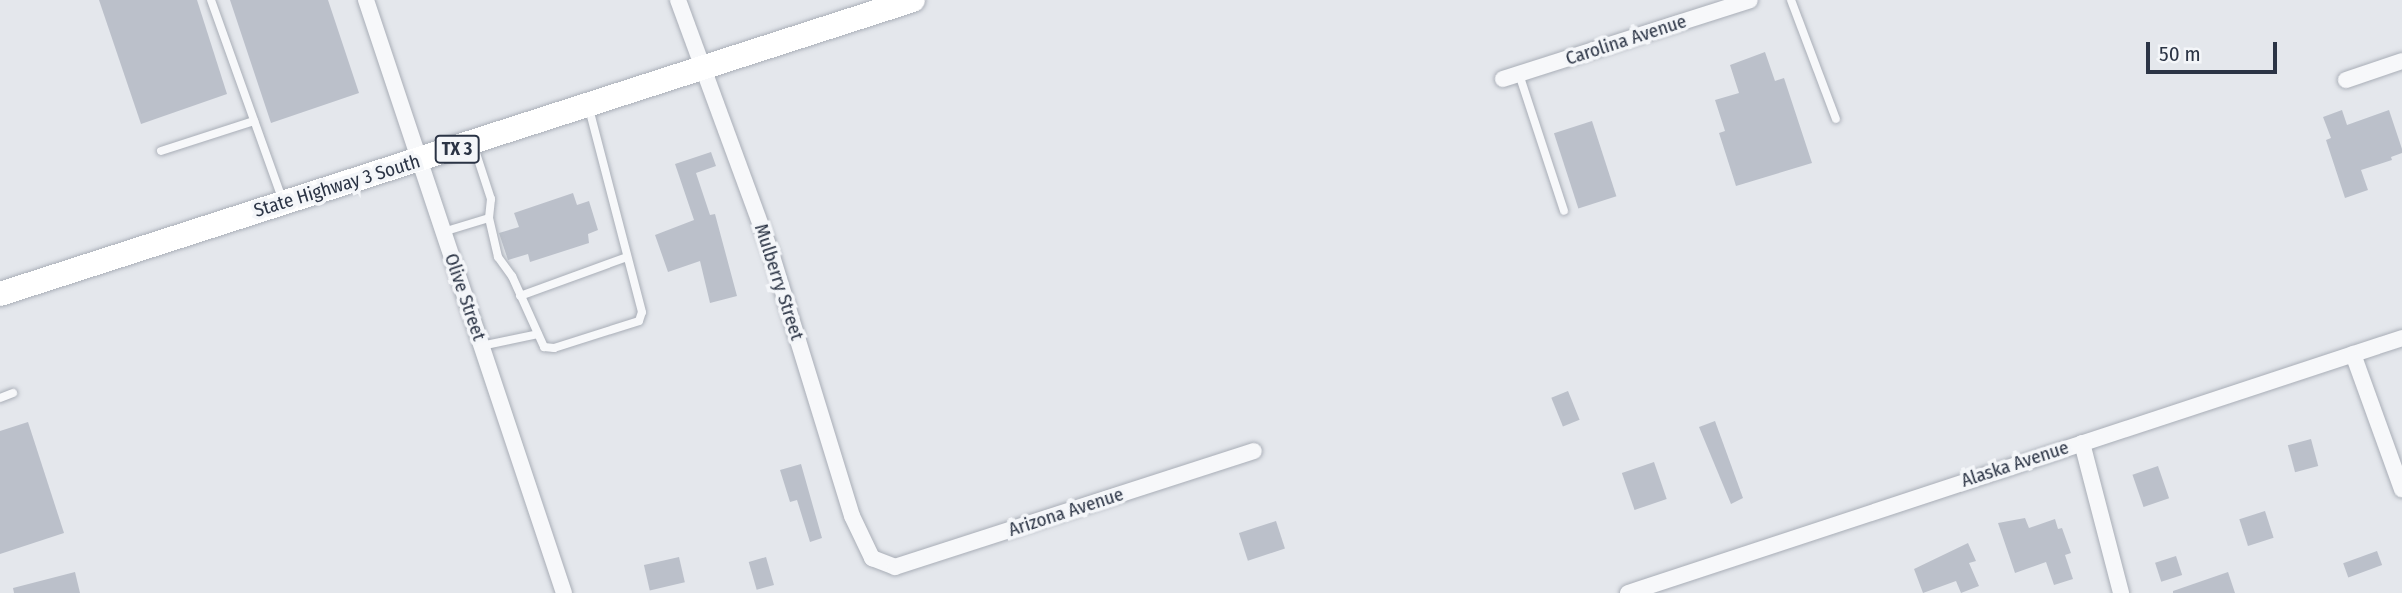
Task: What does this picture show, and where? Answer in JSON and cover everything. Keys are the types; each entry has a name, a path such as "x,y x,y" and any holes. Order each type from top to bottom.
{"main road":[{"name":"State Highway 3 South","path":"0,294 701,69 870,7 913,0"}],"street":[{"name":"Olive Street","path":"366,0 564,593"},
{"name":"Mulberry Street","path":"678,0 701,69 772,256 852,516 872,558 878,561"},
{"name":"Carolina Avenue","path":"1503,79 1750,0"},
{"path":"2346,80 2402,61"},
{"name":"Alaska Avenue","path":"1628,593 2402,338"},
{"path":"2353,354 2402,489"},
{"path":"2082,443 2121,593"},
{"name":"Arizona Avenue","path":"878,561 895,567 1254,451"}],"lane":[{"path":"211,0 284,203"},
{"path":"1791,0 1836,119"},
{"path":"1519,74 1564,211"},
{"path":"473,144 491,199 489,218 498,257 512,276 544,346 554,348 639,321 642,312 588,106"},
{"path":"162,151 254,121"},
{"path":"443,232 489,218"},
{"path":"520,296 627,257"},
{"path":"481,346 538,334"},
{"path":"0,398 13,393"}],"building":[{"path":"99,0 197,0 227,94 141,124"},
{"path":"230,0 328,0 359,93 271,123"},
{"path":"1765,52 1775,81 1784,78 1812,163 1736,186 1719,133 1725,131 1715,100 1739,93 1730,65"},
{"path":"2342,110 2347,125 2389,110 2402,149 2402,153 2391,157 2392,160 2361,170 2368,190 2345,198 2326,140 2331,138 2323,117"},
{"path":"1592,121 1616,196 1578,208 1554,133"},
{"path":"711,152 716,166 696,173 710,215 715,214 737,296 710,303 700,261 668,272 655,235 694,220 675,164"},
{"path":"573,193 577,205 589,201 598,230 588,234 589,243 530,262 528,254 508,260 499,233 519,227 514,213"},
{"path":"1568,391 1580,420 1563,426 1551,398"},
{"path":"1715,421 1743,498 1731,504 1699,427"},
{"path":"28,422 64,533 0,554 0,431"},
{"path":"2311,439 2318,466 2295,472 2288,445"},
{"path":"1654,462 1667,499 1635,510 1622,473"},
{"path":"801,464 822,538 810,542 797,500 790,502 780,470"},
{"path":"2158,466 2169,498 2144,507 2132,475"},
{"path":"2265,511 2274,538 2248,546 2239,519"},
{"path":"2025,518 2029,528 2055,519 2058,529 2062,528 2071,553 2065,555 2073,579 2054,585 2046,562 2015,573 1998,523"},
{"path":"1276,521 1285,549 1248,561 1239,533"},
{"path":"1968,543 1976,561 1969,563 1979,586 1961,593 1956,581 1923,593 1914,569"},
{"path":"2377,551 2382,565 2348,577 2343,563"},
{"path":"2176,556 2182,575 2161,582 2155,563"},
{"path":"679,557 685,582 650,590 644,565"},
{"path":"766,557 774,585 757,590 749,562"},
{"path":"75,572 80,593 14,593 13,588"},
{"path":"2228,572 2235,593 2173,593 2173,591"}]}
